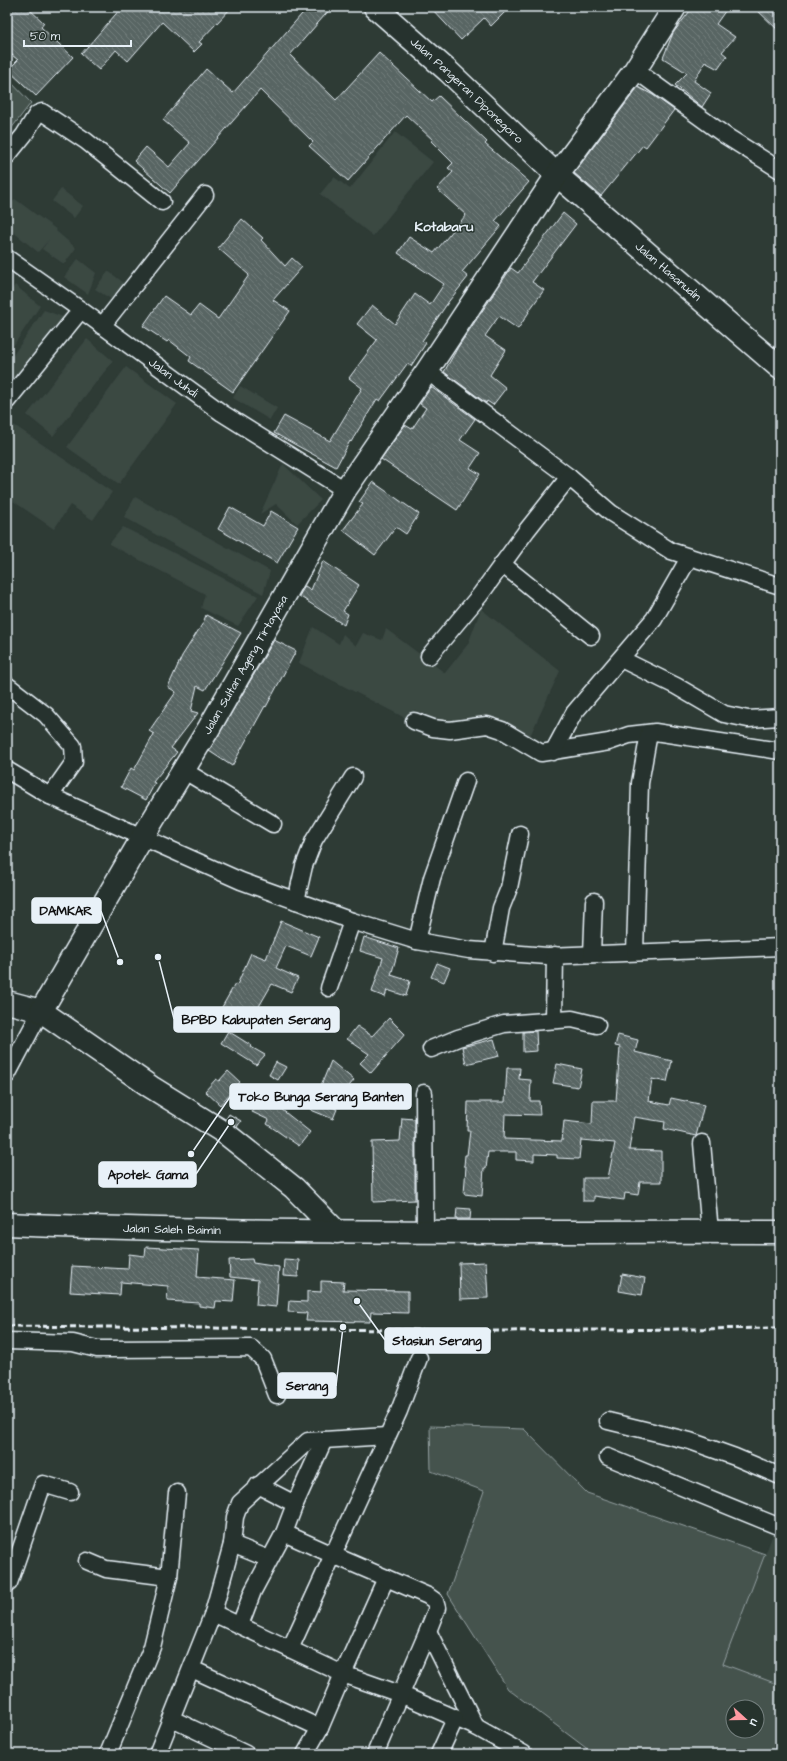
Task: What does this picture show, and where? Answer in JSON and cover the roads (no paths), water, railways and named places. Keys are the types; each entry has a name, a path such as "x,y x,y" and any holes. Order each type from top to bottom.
{"main road":[{"name":"Jalan Pangeran Diponegoro","path":"375,7 448,70 557,175"},
{"name":"Jalan Sultan Ageng Tirtayasa","path":"41,1011 142,838 184,770 345,490 427,371 557,175 635,70 676,7"},
{"name":"Jalan Hasanudin","path":"557,175 780,368"},
{"path":"7,1002 41,1011 151,1088 225,1133 294,1188 337,1232"},
{"name":"Jalan Saleh Baimin","path":"7,1224 133,1229 337,1232 780,1232"}],"street":[{"path":"635,70 726,136 780,170"},
{"path":"7,156 24,135 37,114 42,112 86,141 162,202"},
{"path":"102,326 206,194"},
{"name":"Jalan Juhdi","path":"7,258 222,413 345,490"},
{"path":"7,401 81,310"},
{"path":"427,371 569,477 611,513 670,551 780,586"},
{"path":"429,656 480,596 502,564 569,477"},
{"path":"553,752 574,713 622,659 654,619 689,558"},
{"path":"502,564 591,636"},
{"path":"622,659 676,686 724,714 748,719 780,717"},
{"path":"7,685 46,714 73,746 74,762 50,796"},
{"path":"414,721 433,728 450,730 486,725 502,730 541,753 609,742 629,735 649,733 687,736 780,751"},
{"path":"636,952 640,783 649,733"},
{"path":"7,770 50,796 241,881 352,922 417,941 493,953 555,955 780,947"},
{"path":"184,770 273,824"},
{"path":"296,901 304,866 314,840 353,777"},
{"path":"417,941 432,878 466,781"},
{"path":"493,953 501,908 509,888 520,834"},
{"path":"592,954 594,902"},
{"path":"329,988 352,922"},
{"path":"554,1019 555,955"},
{"path":"7,1075 41,1011"},
{"path":"431,1049 458,1038 504,1024 554,1019 572,1019 597,1025"},
{"path":"424,1094 425,1232"},
{"path":"702,1143 710,1232"},
{"path":"7,1341 73,1344 109,1349 251,1348 263,1358 277,1395"},
{"path":"290,1649 399,1411 419,1358"},
{"path":"608,1421 690,1441 735,1457 780,1476"},
{"path":"156,1754 172,1719 213,1613 232,1544 235,1517 240,1502 308,1441 387,1436"},
{"path":"240,1625 253,1591 284,1533 294,1504 324,1440"},
{"path":"608,1457 780,1527"},
{"path":"8,1585 43,1484 70,1492"},
{"path":"258,1485 294,1504"},
{"path":"108,1754 152,1647 169,1577 177,1493"},
{"path":"284,1533 428,1596 436,1601 437,1608 428,1631 375,1754"},
{"path":"232,1544 269,1559"},
{"path":"87,1562 106,1569 169,1577"},
{"path":"305,1754 320,1728 386,1578"},
{"path":"213,1613 343,1674 400,1694 476,1727 501,1748 524,1754"},
{"path":"428,1631 476,1727"},
{"path":"192,1669 320,1728"},
{"path":"172,1719 246,1754"},
{"path":"439,1754 455,1719"}],"railway":[{"path":"7,1326 501,1331 780,1328"}],"place":[{"name":"BPBD Kabupaten Serang","path":"158,957"},
{"name":"DAMKAR","path":"120,962"},
{"name":"Apotek Gama","path":"231,1122"},
{"name":"Toko Bunga Serang Banten","path":"191,1154"},
{"name":"Stasiun Serang","path":"357,1301"},
{"name":"Serang","path":"343,1327"}],"district":[{"name":"Kotabaru","path":"444,226"}]}
